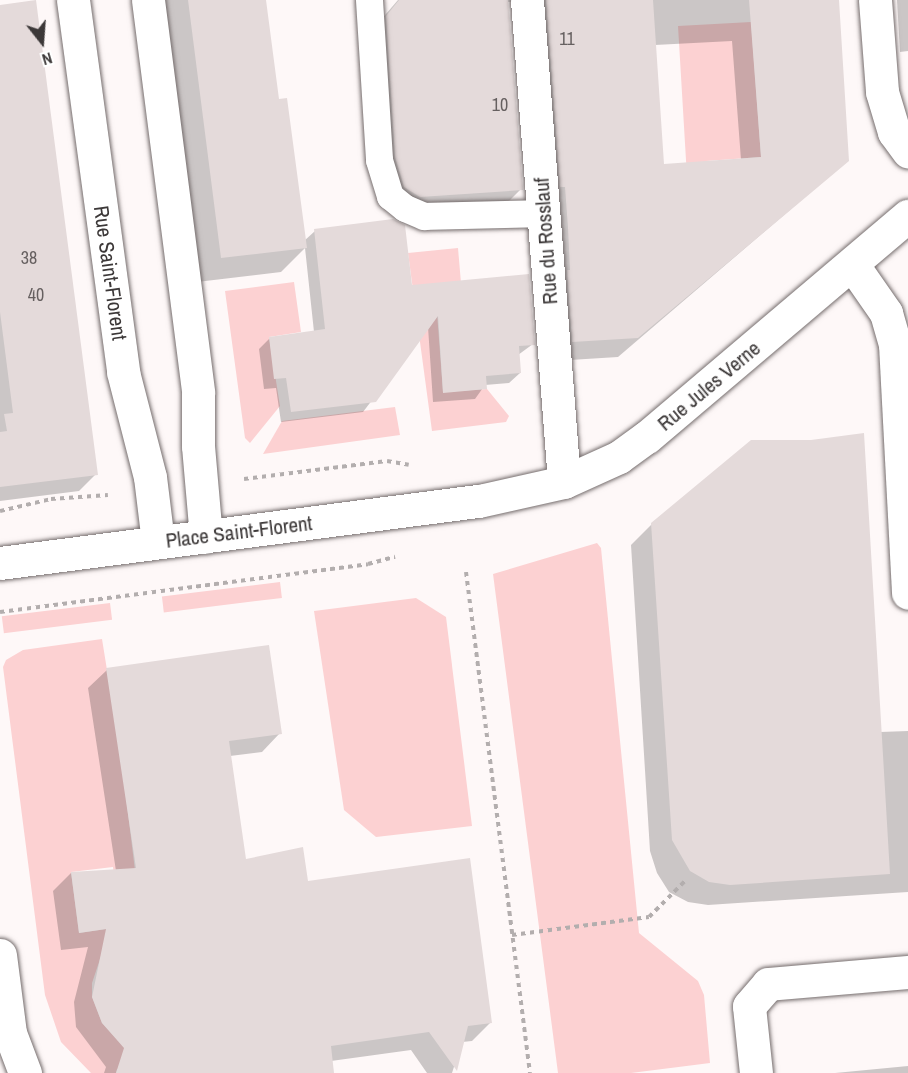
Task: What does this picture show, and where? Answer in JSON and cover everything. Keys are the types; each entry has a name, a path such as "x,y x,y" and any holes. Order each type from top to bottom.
{"street":[{"name":"Rue Saint-Florent","path":"73,0 123,372 150,477 158,542"},
{"path":"148,0 198,393 198,446 206,537"},
{"name":"Rue du Rosslauf","path":"527,0 564,482"},
{"path":"875,0 882,92 894,132 908,151"},
{"name":"Rue Jules Verne","path":"479,501 564,482 618,457 647,437 908,216"},
{"path":"852,264 886,313 895,344 908,593"},
{"name":"Place Saint-Florent","path":"0,563 479,501"},
{"path":"0,955 10,1033 25,1073"},
{"path":"756,1073 749,1006 768,984 908,972"}],"lane":[{"path":"369,0 380,160 390,196 405,208 424,216 543,213"}],"path":[{"path":"466,572 530,1073"},
{"path":"512,935 649,917 685,881"}],"shaded area":[{"path":"751,22 761,157 706,161 687,177 678,26"},
{"path":"458,248 461,283 436,300 443,392 487,389 509,416 506,422 432,431 408,253"},
{"path":"294,282 301,332 269,337 280,406 250,443 245,438 225,291"},
{"path":"395,407 400,435 263,454 282,421"},
{"path":"597,543 601,548 639,933 698,981 704,995 710,1063 631,1073 558,1073 493,574"},
{"path":"280,582 282,598 164,612 162,597"},
{"path":"416,598 446,617 472,826 376,837 344,810 314,611"},
{"path":"110,603 112,620 4,633 2,616"},
{"path":"102,639 121,757 142,927 120,938 101,956 92,983 92,997 102,1023 114,1036 127,1044 159,1048 163,1073 117,1069 116,1073 91,1073 61,1042 45,995 3,667 6,660 23,650","holes":["113,867 120,927 79,933 71,872"]}],"building":[{"path":"36,0 98,475 0,487 0,432 7,431 4,414 13,413 0,312 0,5"},
{"path":"188,0 266,0 279,99 287,98 307,248 221,258"},
{"path":"399,0 508,0 523,190 420,197 404,187 395,157 386,16"},
{"path":"546,0 653,0 664,164 761,157 749,0 839,0 849,161 638,338 572,342 565,187 560,187"},
{"path":"393,219 405,225 412,285 529,274 535,345 519,346 521,373 486,376 487,389 443,393 438,316 376,402 291,412 286,378 274,379 269,337 325,329 314,229"},
{"path":"864,433 890,874 730,885 709,882 690,871 672,840 651,523 751,440 811,440"},
{"path":"269,645 282,734 229,741 246,859 303,847 308,881 470,858 492,1023 468,1026 457,1071 429,1032 331,1046 334,1073 116,1073 124,1048 102,1023 92,997 106,929 79,933 71,872 136,868 106,668"}]}
